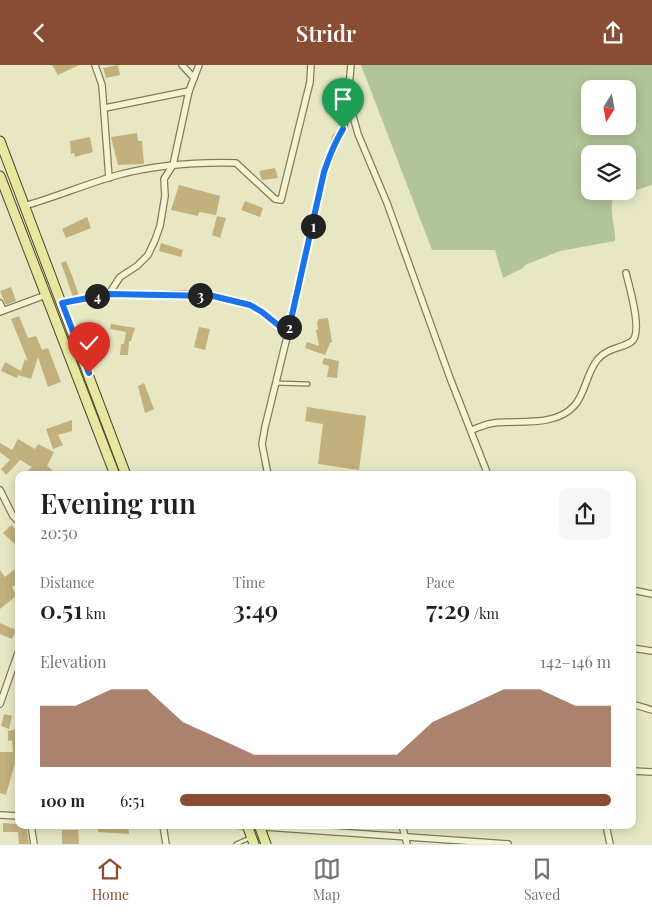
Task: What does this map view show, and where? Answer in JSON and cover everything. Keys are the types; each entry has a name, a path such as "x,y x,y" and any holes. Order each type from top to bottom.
{"main road":[{"path":"0,141 125,471"},
{"path":"0,176 113,471"},
{"path":"248,829 253,841"},
{"path":"260,829 266,844"}],"street":[{"path":"95,65 102,85 105,108 109,178"},
{"path":"182,65 194,78"},
{"path":"109,294 120,277 137,266 148,255 155,240 160,225 165,196 164,179 173,165 190,91 199,65"},
{"path":"24,207 109,178 173,165 236,163 275,199 281,200 310,82 311,65"},
{"path":"267,471 262,444 274,383 288,333 324,172 336,138 343,129 349,103 351,65"},
{"path":"105,108 190,91"},
{"path":"349,103 358,134 386,203 450,378 472,429 487,471"},
{"path":"472,429 494,423 538,421 566,413 575,406 596,360 604,353 633,341 636,336 637,326 626,273"},
{"path":"62,303 109,294 186,294 238,301 262,312 288,333"},
{"path":"0,303 2,311 46,295"},
{"path":"0,490 15,519"},
{"path":"636,591 652,594"},
{"path":"636,649 652,651"},
{"path":"0,704 15,661"},
{"path":"636,705 652,710"},
{"path":"636,771 652,772"},
{"path":"0,815 15,816"},
{"path":"32,829 34,844"},
{"path":"164,829 166,844"},
{"path":"300,829 508,844"},
{"path":"403,829 407,844"},
{"path":"607,829 610,844"}],"lane":[{"path":"274,383 308,384"},
{"path":"236,844 253,841"}],"green space":[{"path":"361,65 652,65 652,185 636,190 636,145 581,145 581,200 613,200 615,241 560,251 525,265 523,268 503,278 495,250 432,250"}],"building":[{"path":"52,65 79,65 58,75"},
{"path":"118,65 120,75 106,78 103,68"},
{"path":"137,133 138,141 142,141 144,164 118,165 111,137"},
{"path":"90,137 93,152 75,157 74,153 71,154 70,141"},
{"path":"275,168 278,178 262,180 259,171"},
{"path":"179,185 220,196 216,215 199,212 198,216 171,210"},
{"path":"245,201 263,208 260,217 241,210"},
{"path":"217,216 226,218 220,238 212,235"},
{"path":"87,217 91,228 66,238 62,229"},
{"path":"161,243 183,250 181,257 159,251"},
{"path":"66,261 79,296 73,297 61,263"},
{"path":"11,287 16,301 6,305 0,291"},
{"path":"19,316 28,338 36,336 42,350 48,348 61,382 48,387 38,357 31,379 18,375 17,378 1,371 5,362 21,371 25,359 28,361 11,319"},
{"path":"328,318 332,342 325,355 305,348 307,342 319,346 316,330 318,329 317,322 319,319"},
{"path":"111,324 135,328 131,341 129,341 128,355 120,355 121,344 124,344 126,332 110,329"},
{"path":"199,327 210,329 205,350 194,347"},
{"path":"324,358 339,361 337,378 327,377 329,366 322,364"},
{"path":"144,383 154,409 145,413 138,386"},
{"path":"307,407 366,416 359,470 318,464 323,424 305,421"},
{"path":"72,420 72,431 58,435 63,445 53,449 46,429"},
{"path":"18,439 35,449 38,444 54,452 47,466 53,471 28,471 32,467 20,460 6,475 1,469 10,460 0,452 0,443 12,450"},
{"path":"11,525 15,529 15,544 3,533"},
{"path":"15,569 15,585 12,587 15,597 0,609 0,570 5,577"},
{"path":"0,623 15,630 12,639 0,634"},
{"path":"4,714 12,716 9,729 1,726"},
{"path":"15,729 15,763 6,795 0,793 0,752 13,752 12,740 8,741 8,731"},
{"path":"3,823 15,824 15,829 27,829 29,844 19,844 18,832 3,832"},
{"path":"98,829 128,829 129,834 98,832"},
{"path":"62,830 78,830 79,844 62,844"}],"route":[{"path":"89,373 62,303 109,294 213,296 250,305 288,333 298,296 324,172 336,138 343,129"}]}
